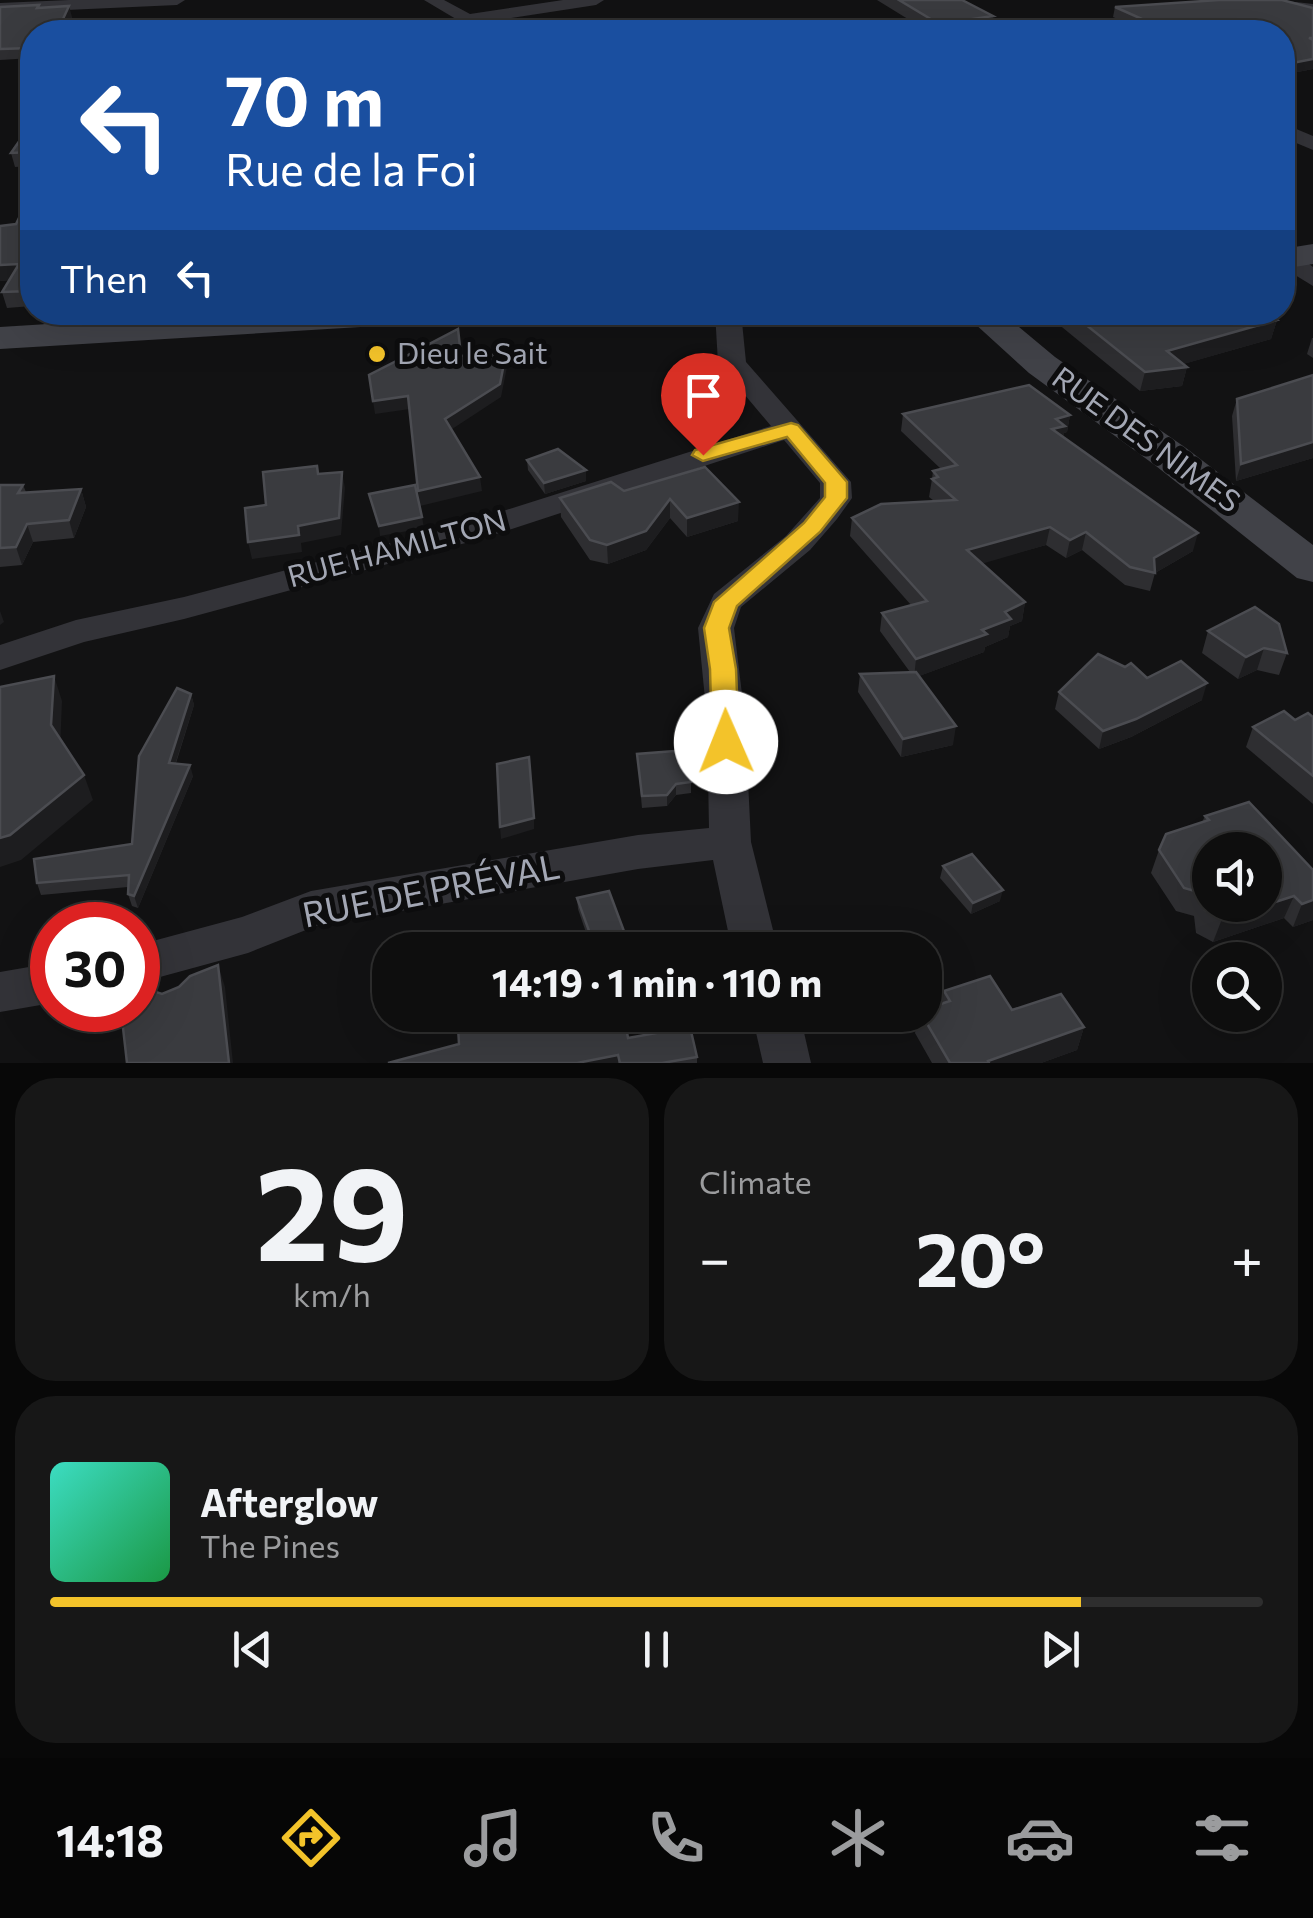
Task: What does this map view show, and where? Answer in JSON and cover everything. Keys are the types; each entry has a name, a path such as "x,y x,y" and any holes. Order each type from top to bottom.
{"street":[{"path":"0,8 177,0"},
{"path":"432,0 462,20"},
{"path":"500,20 596,0"},
{"path":"1286,0 1313,10"},
{"path":"0,338 53,325"},
{"path":"729,325 732,363 836,482 836,498 798,543 726,602 716,628 726,719 730,842 751,932"},
{"name":"RUE DES NIMES","path":"994,325 1313,568"},
{"name":"RUE HAMILTON","path":"0,658 76,632 184,608 473,531 791,429"},
{"name":"RUE DE PRÉVAL","path":"160,958 248,934 311,909 638,852 730,842"},
{"path":"0,992 30,987"},
{"path":"780,1032 787,1063"}],"building":[{"path":"899,0 962,0 993,16 966,20 932,20"},
{"path":"1282,0 1313,8 1313,38 1309,38 1313,40 1313,59 1295,62 1295,20 1144,20 1115,7"},
{"path":"69,6 63,20 20,20 20,48 0,49 0,7"},
{"path":"20,216 20,291 2,292 19,264 0,265 0,226 16,224"},
{"path":"1086,325 1259,325 1167,351 1187,367 1145,372"},
{"path":"458,329 461,356 506,353 500,384 445,419 480,477 418,491 408,396 373,401 369,375 404,357 404,353 406,356"},
{"path":"1313,375 1313,442 1241,464 1237,399"},
{"path":"1029,385 1070,415 1056,419 1065,426 1052,429 1198,533 1154,558 1155,573 1130,567 1086,532 1070,540 1050,527 967,550 1025,602 1005,612 1011,619 982,630 987,634 916,659 882,613 927,601 852,518 881,504 956,500 932,479 938,477 933,471 957,465 903,414"},
{"path":"558,449 586,470 544,483 527,460"},
{"path":"317,466 318,474 342,472 339,518 298,526 299,535 248,542 245,508 266,505 263,472"},
{"path":"705,467 739,502 687,518 670,499 646,531 607,545 590,540 560,498 611,482 624,491"},
{"path":"0,485 23,485 18,493 81,489 69,520 27,524 16,547 0,548"},
{"path":"415,485 422,517 379,526 369,494"},
{"path":"1255,607 1279,624 1287,653 1264,648 1246,657 1208,631"},
{"path":"1098,654 1125,667 1131,663 1147,678 1181,661 1207,683 1103,731 1059,692"},
{"path":"916,672 956,726 903,739 860,674"},
{"path":"54,676 51,725 84,775 10,835 0,838 0,687"},
{"path":"177,688 191,694 169,763 190,765 134,896 128,894 129,875 37,883 34,859 132,844 139,756"},
{"path":"1284,711 1295,720 1308,713 1313,717 1313,776 1253,727"},
{"path":"687,750 691,782 676,784 667,795 642,796 637,754"},
{"path":"529,757 534,818 500,827 497,764"},
{"path":"1249,802 1277,832 1192,832 1192,890 1184,888 1159,850 1166,834 1209,820 1205,816"},
{"path":"1282,837 1313,870 1313,900 1302,904 1294,896 1282,900"},
{"path":"972,854 1003,890 973,903 943,866"},
{"path":"609,891 624,932 589,932 577,898"},
{"path":"218,965 229,1063 127,1063 123,1032 160,1032 160,993 179,987 190,976"},
{"path":"990,976 1012,1010 1061,994 1084,1027 989,1063 950,1063 932,1032 942,1032 942,1004 950,1001 944,991"},
{"path":"458,1032 627,1032 628,1038 691,1032 697,1057 662,1063 620,1063 618,1055 577,1063 388,1063 459,1044"}],"place":[{"name":"Dieu le Sait","path":"377,354"}],"route":[{"path":"703,455 791,429 836,482 836,498 812,528 726,602 716,628 723,669 726,742"}]}
